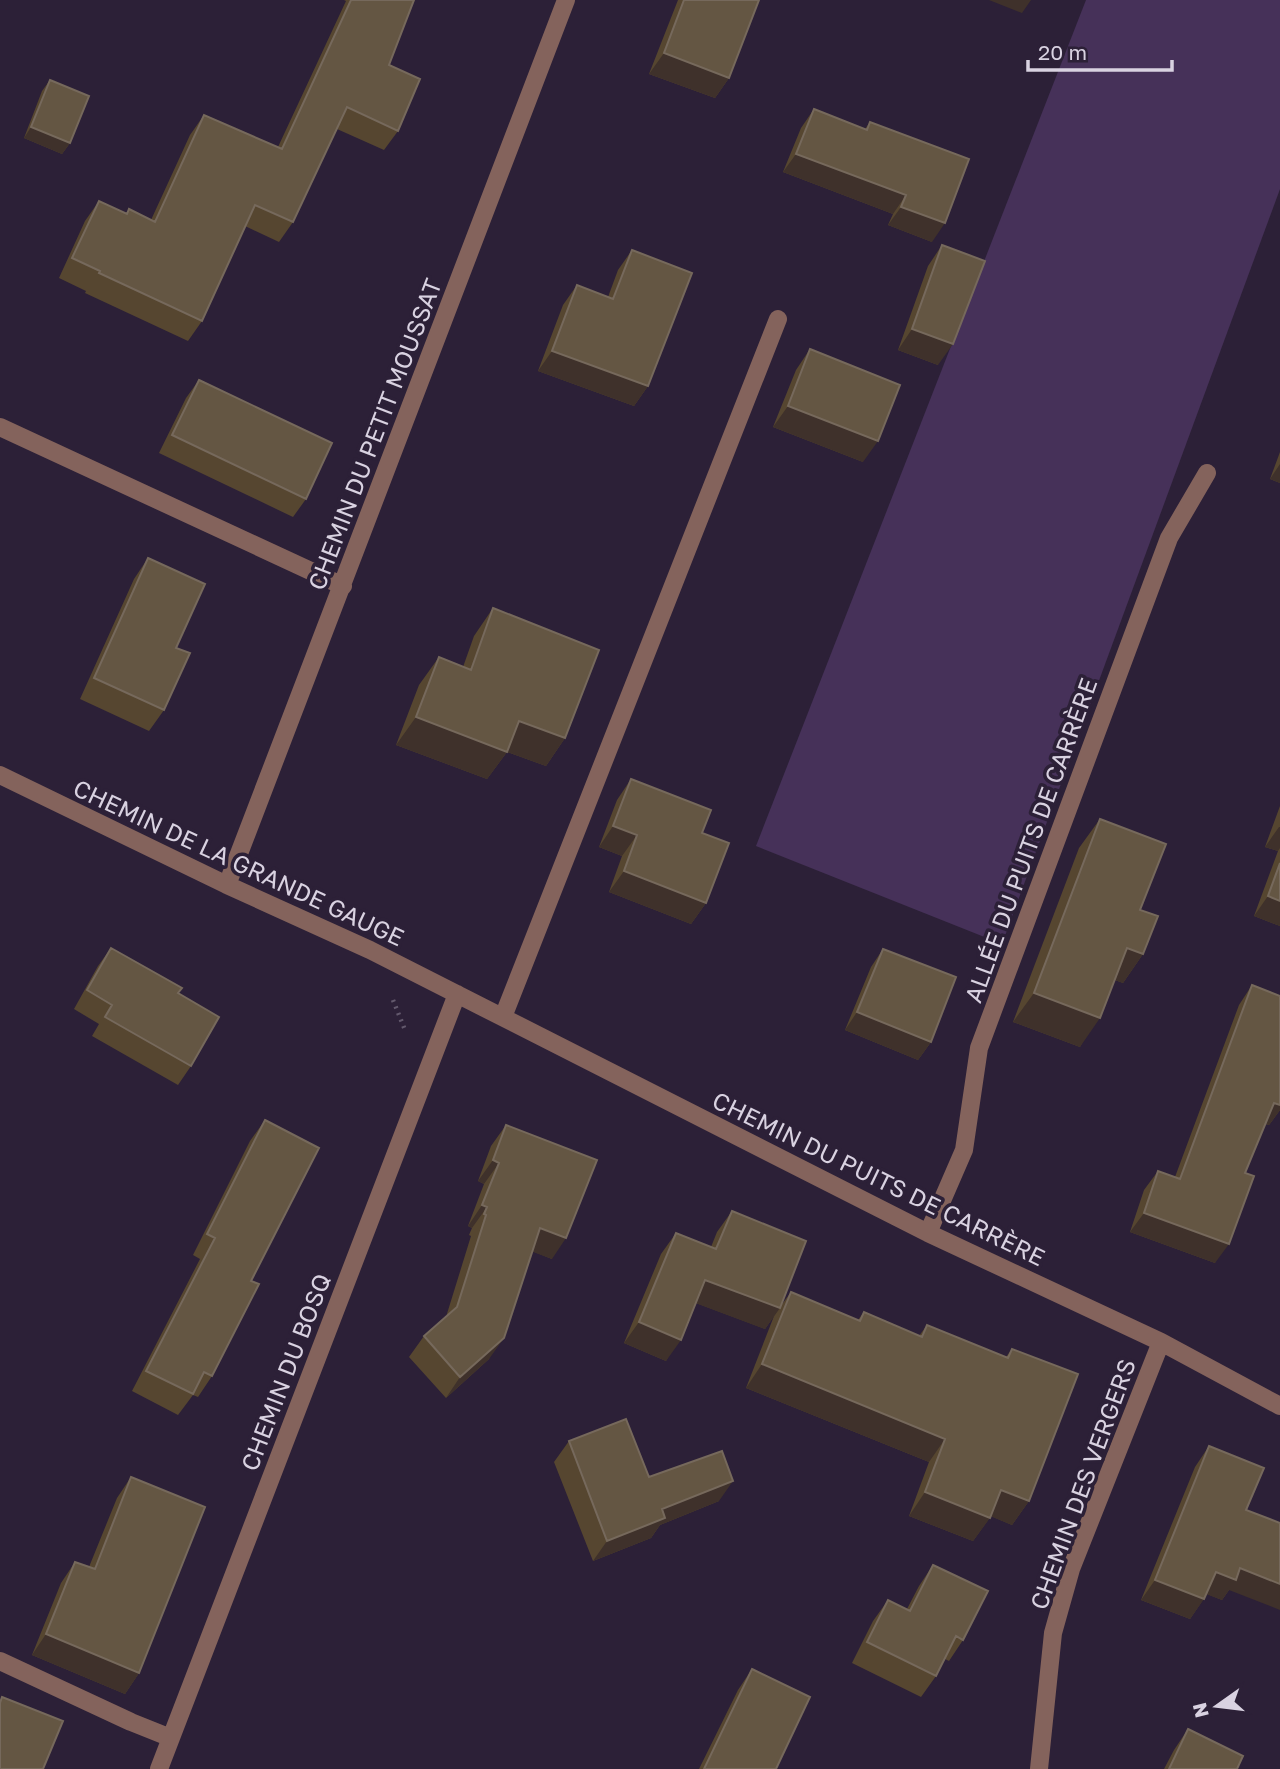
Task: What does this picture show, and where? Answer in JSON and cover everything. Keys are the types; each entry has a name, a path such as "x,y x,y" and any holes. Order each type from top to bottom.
{"street":[{"name":"CHEMIN DU PETIT MOUSSAT","path":"227,884 566,0"},
{"path":"503,1017 778,319"},
{"path":"0,427 343,586"},
{"name":"ALLÉE DU PUITS DE CARRÈRE","path":"928,1233 964,1150 979,1048 1169,538 1207,473"},
{"name":"CHEMIN DE LA GRANDE GAUGE","path":"0,775 457,994"},
{"name":"CHEMIN DU PUITS DE CARRÈRE","path":"457,994 928,1233 1161,1342 1280,1406"},
{"name":"CHEMIN DU BOSQ","path":"159,1769 457,994"},
{"name":"CHEMIN DES VERGERS","path":"1040,1769 1053,1633 1071,1569 1161,1342"},
{"path":"0,1661 171,1738"}],"shaded area":[{"path":"1086,0 1280,0 1280,189 1002,944 756,846"}],"building":[{"path":"351,0 414,0 389,65 420,79 398,131 347,107 293,222 255,205 202,321 72,258 99,201 127,214 129,209 155,222 204,115 282,149"},
{"path":"684,0 759,0 729,78 664,53"},
{"path":"50,80 89,96 70,143 31,127"},
{"path":"814,109 867,130 870,122 969,159 945,223 901,207 906,195 796,154"},
{"path":"942,245 985,261 953,344 912,329"},
{"path":"632,250 692,273 648,386 552,351 577,285 613,299"},
{"path":"810,349 900,385 878,441 788,406"},
{"path":"199,380 332,443 306,499 172,435"},
{"path":"148,558 205,584 176,648 190,653 164,710 94,678"},
{"path":"493,608 599,650 565,738 519,721 507,752 416,717 439,657 471,670"},
{"path":"631,779 711,810 702,833 729,843 706,903 624,871 637,835 613,826"},
{"path":"1100,819 1166,844 1140,910 1158,916 1143,954 1127,948 1100,1018 1034,993"},
{"path":"1280,863 1280,901 1268,896"},
{"path":"111,948 182,988 178,993 219,1017 191,1066 105,1017 112,1005 87,990"},
{"path":"883,949 956,977 931,1042 857,1012"},
{"path":"1252,985 1280,996 1280,1105 1274,1103 1245,1173 1254,1176 1229,1244 1144,1213 1158,1171 1180,1179"},
{"path":"265,1120 319,1148 251,1281 259,1284 212,1376 204,1372 193,1394 146,1371 215,1238 207,1234"},
{"path":"506,1125 597,1160 566,1238 540,1228 504,1338 460,1377 424,1336 457,1307 486,1215 484,1214 487,1207 482,1205 499,1163 493,1160"},
{"path":"732,1211 806,1241 780,1308 705,1280 681,1340 639,1322 676,1233 716,1249"},
{"path":"791,1292 860,1321 864,1312 922,1337 927,1325 1008,1358 1012,1349 1078,1374 1029,1501 1001,1490 990,1518 925,1492 945,1439 762,1364"},
{"path":"626,1419 649,1477 722,1451 733,1481 662,1509 665,1518 607,1541 569,1441"},
{"path":"1209,1446 1264,1468 1246,1510 1280,1523 1280,1584 1240,1568 1236,1580 1216,1572 1204,1599 1155,1580"},
{"path":"131,1477 205,1507 139,1673 46,1634 75,1562 95,1569"},
{"path":"933,1565 988,1591 963,1640 956,1636 936,1676 867,1642 888,1600 910,1611"},
{"path":"752,1669 810,1697 776,1769 704,1769"},
{"path":"2,1697 63,1721 43,1769 0,1769"},
{"path":"1188,1729 1243,1756 1237,1769 1169,1769"}]}
